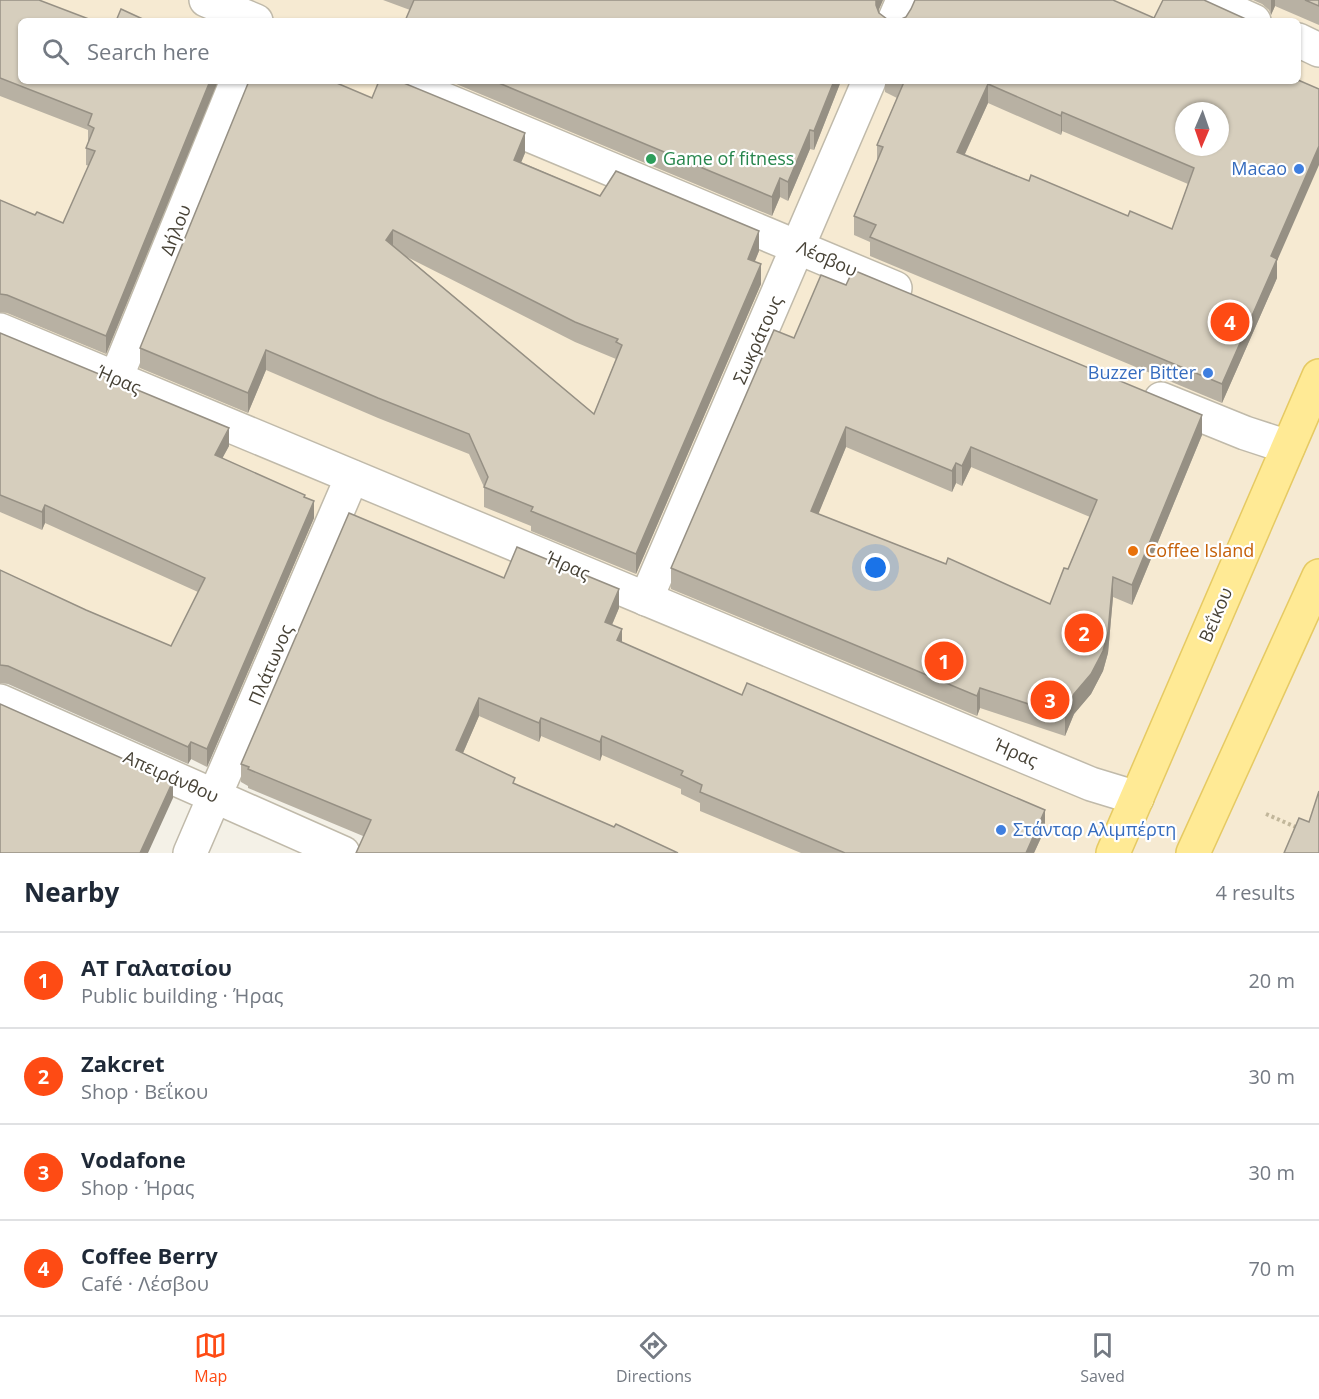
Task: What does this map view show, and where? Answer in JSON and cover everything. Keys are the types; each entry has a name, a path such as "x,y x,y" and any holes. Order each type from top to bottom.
{"main road":[{"name":"Βεΐκου","path":"1113,853 1319,376"},
{"path":"1192,853 1319,576"}],"street":[{"path":"206,0 251,18"},
{"path":"260,18 269,0"},
{"path":"895,18 903,0"},
{"path":"1207,0 1247,18"},
{"path":"1301,41 1319,50"},
{"name":"Δήλου","path":"116,378 236,84"},
{"name":"Λέσβου","path":"407,84 918,297"},
{"name":"Σωκράτους","path":"646,599 868,84"},
{"name":"Ήρας","path":"0,330 1091,784 1137,798"},
{"path":"1136,388 1245,434 1288,447"},
{"name":"Πλάτωνος","path":"190,853 352,477"},
{"name":"Απειράνθου","path":"0,701 343,853"}],"path":[{"path":"1266,814 1308,832"}],"shaded area":[{"path":"0,0 1319,0 1319,853 547,853 0,604"}],"building":[{"path":"0,0 39,0 86,18 18,18 18,84 209,84 106,336 0,294 0,200 35,215 37,212 63,223 95,151 86,148 94,128 88,125 92,114 0,78"},
{"path":"414,0 876,0 879,13 886,18 406,18"},
{"path":"915,0 1113,0 1154,18 904,18"},
{"path":"1163,0 1204,0 1244,18 1154,18"},
{"path":"1305,0 1319,0 1319,6"},
{"path":"121,9 140,18 117,18"},
{"path":"1301,81 1319,89 1319,146 1271,256 1277,259 1222,384 870,237 876,225 854,216 883,147 877,145 903,84 988,84 1301,84","holes":["988,84 1061,116 1062,112 1194,168 1172,229 1130,211 1128,216 1031,175 1029,181 957,152"]},
{"path":"248,84 339,84 372,98 378,84 406,84 525,133 514,160 600,196 616,171 759,231 748,259 761,264 636,554 531,511 533,507 484,487 488,477 469,434 266,350 248,393 140,348","holes":["393,230 575,322 618,339 616,342 622,345 594,414 386,240"]},
{"path":"501,84 833,84 814,131 810,130 788,182 780,178 772,197"},
{"path":"853,270 1202,415 1132,585 1113,577 1108,632 1103,651 1091,674 1074,694 1065,716 980,688 977,696 671,568 774,330 794,338 821,275 846,285","holes":["846,427 952,471 956,463 962,466 971,447 1097,500 1068,569 1064,568 1050,604 948,558 946,564 811,511"]},
{"path":"0,333 229,428 215,455 314,501 207,749 191,742 188,747 8,666 0,665 0,570 171,646 205,578 45,505 42,512 0,495"},
{"path":"349,513 504,578 517,547 619,589 605,622 622,629 617,640 742,695 747,683 1045,810 1026,853 845,853 700,792 702,785 681,775 683,771 602,736 600,742 541,718 539,723 479,698 456,750 515,778 513,783 614,827 616,824 678,853 356,853 371,820 248,769 249,767 241,764"},
{"path":"0,704 173,781 140,853 0,853"},
{"path":"1319,791 1319,853 1284,853 1299,818 1309,822"}],"place":[{"name":"Game of fitness","path":"651,159"},
{"name":"Macao","path":"1299,169"},
{"name":"Coffee Berry","path":"1230,322"},
{"name":"Buzzer Bitter","path":"1208,373"},
{"name":"Coffee Island","path":"1133,551"},
{"name":"Zakcret","path":"1084,633"},
{"name":"ΑΤ Γαλατσίου","path":"944,661"},
{"name":"Vodafone","path":"1050,700"},
{"name":"Στάνταρ Αλιμπέρτη","path":"1001,830"}]}
